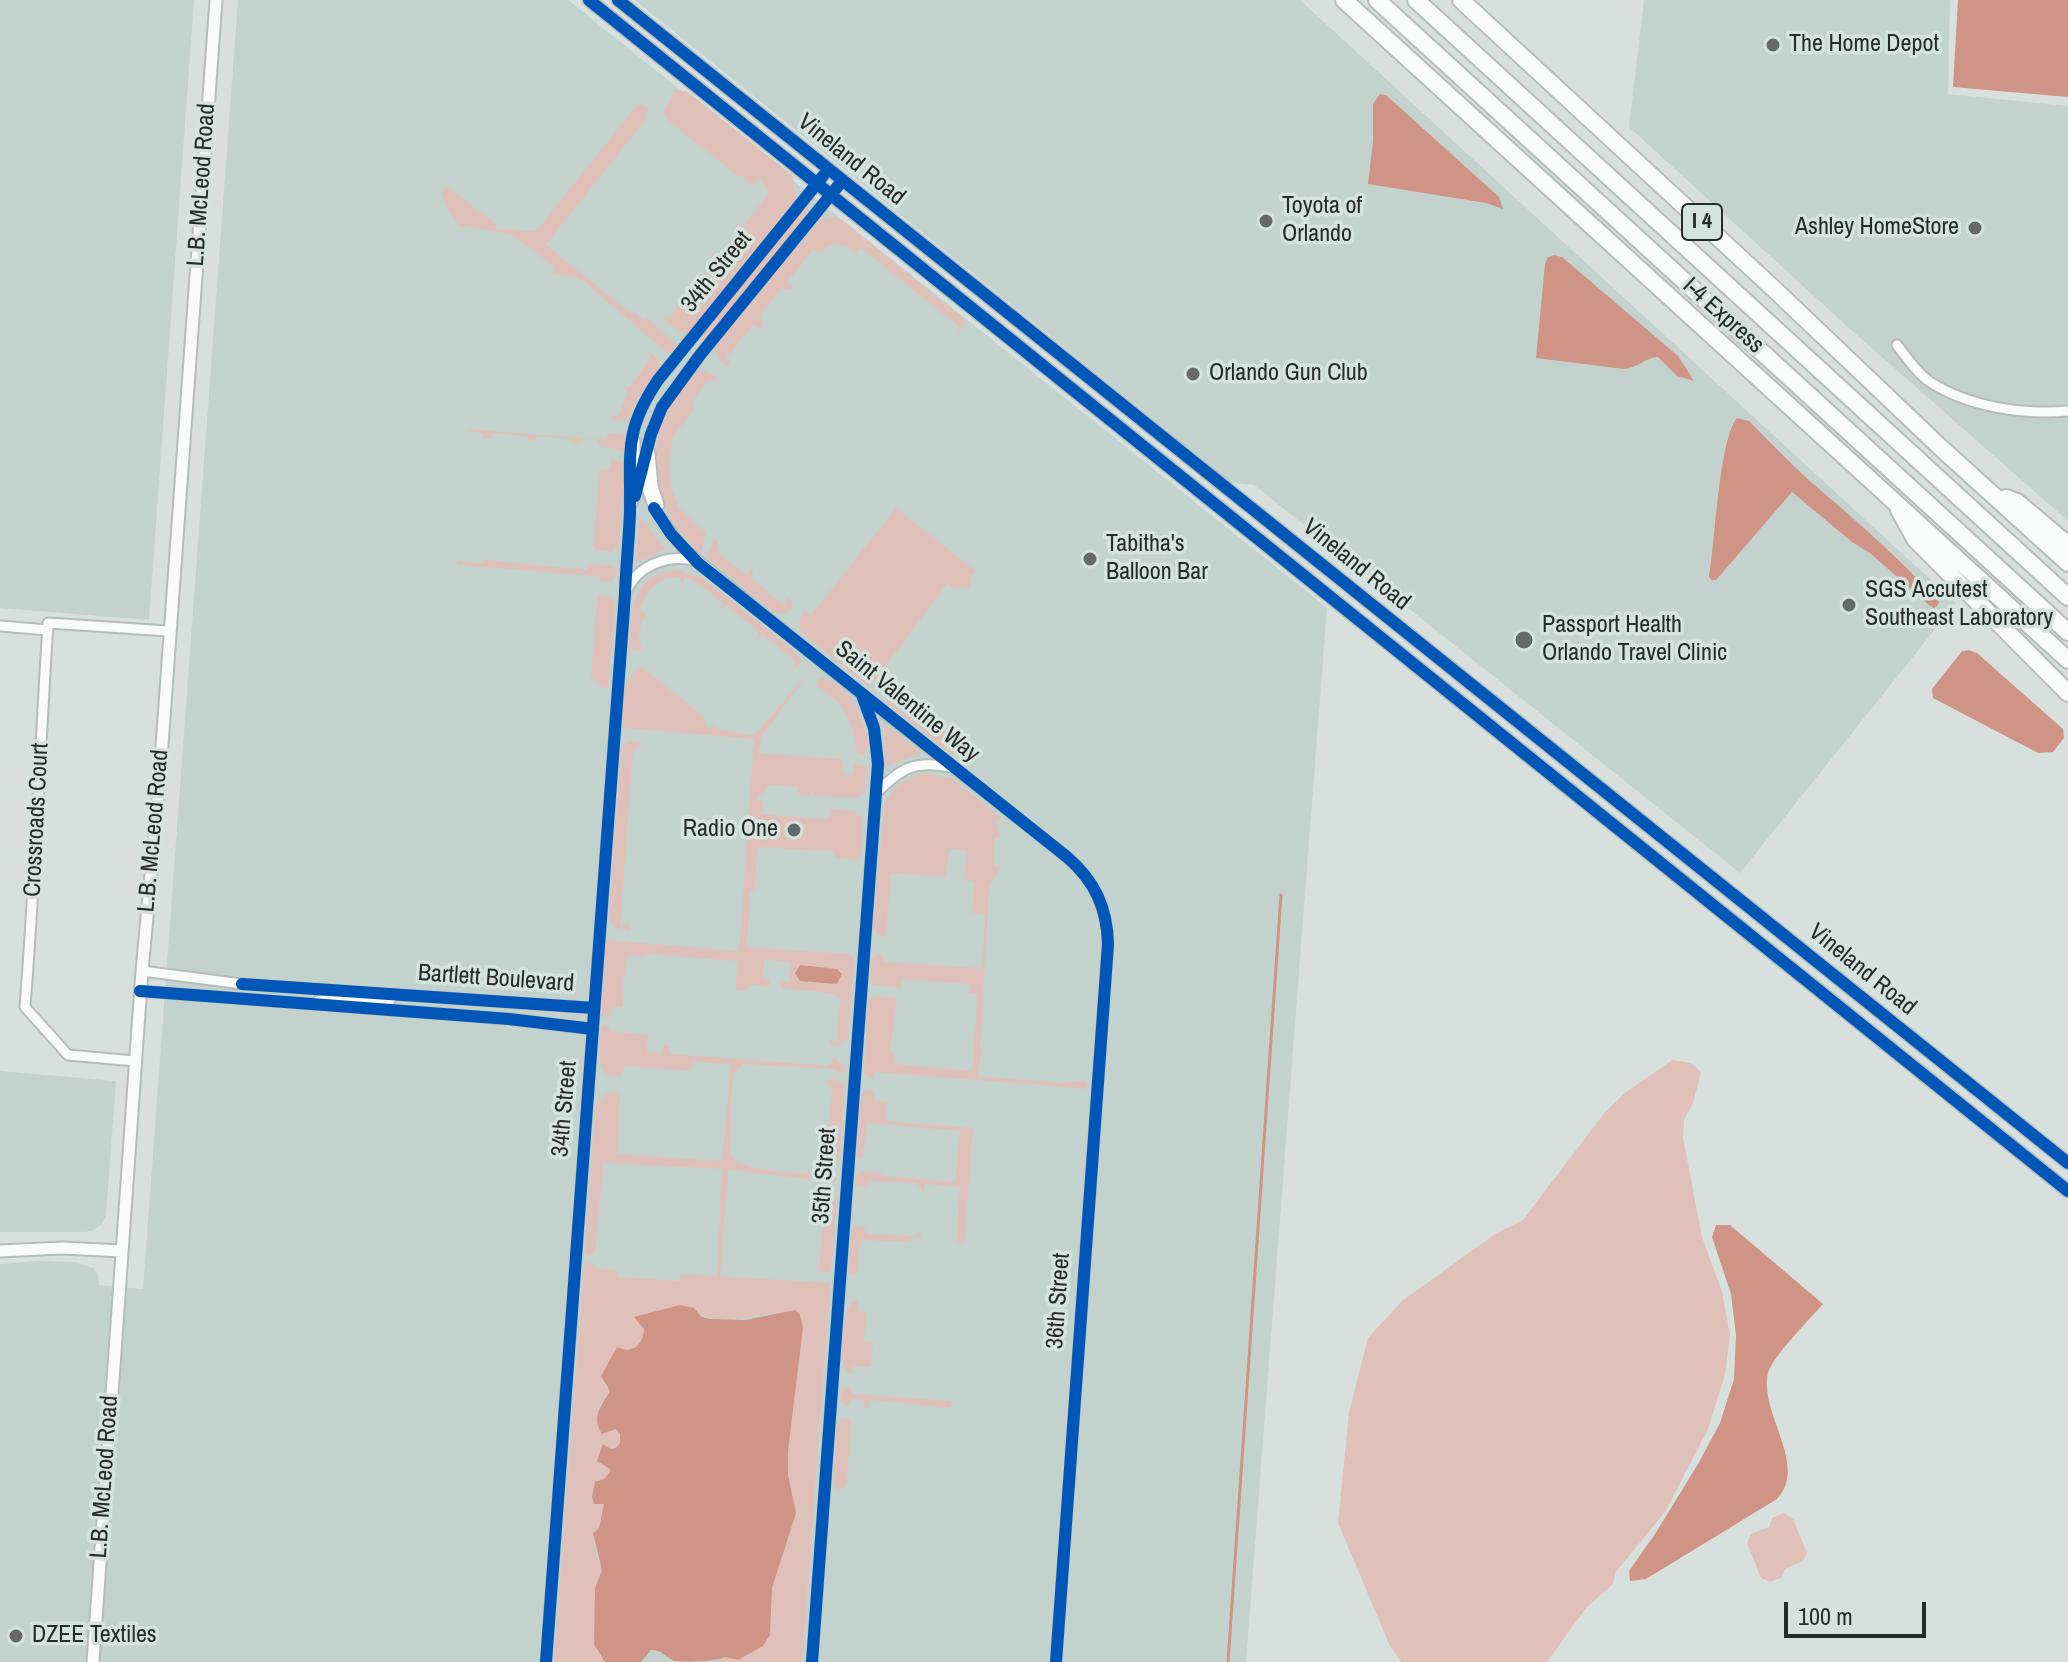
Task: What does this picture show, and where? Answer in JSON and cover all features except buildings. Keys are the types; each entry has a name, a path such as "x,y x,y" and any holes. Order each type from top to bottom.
{"highway":[{"path":"1344,0 2068,660"},
{"name":"I-4 Express","path":"1377,0 2068,632"},
{"name":"I-4 Express","path":"1416,0 2068,597"},
{"name":"I 4","path":"1461,0 2068,563"},
{"path":"1989,491 2017,502 2068,545"},
{"path":"1893,498 1915,539 2068,693"}],"street":[{"name":"L.B. McLeod Road","path":"93,1662 140,991 159,787 216,0"},
{"name":"Vineland Road","path":"589,0 2068,1191"},
{"name":"Vineland Road","path":"618,0 2068,1163"},
{"name":"34th Street","path":"546,1662 625,594 630,511 629,446 642,403 828,170"},
{"name":"34th Street","path":"630,511 654,422 676,387 842,181"},
{"path":"983,318 994,303"},
{"path":"1897,345 1929,381 1958,396 2021,411 2068,411"},
{"path":"1071,390 1084,375"},
{"name":"34th Street","path":"642,403 635,445 654,508"},
{"name":"Saint Valentine Way","path":"649,447 653,486 671,534"},
{"path":"1201,494 1212,477"},
{"name":"Saint Valentine Way","path":"654,508 671,534 698,563 1067,857 1082,872 1101,901 1108,944"},
{"path":"625,594 636,575 659,562 684,558 698,563"},
{"path":"0,626 48,630 48,623 168,631"},
{"name":"Crossroads Court","path":"48,630 39,764 36,874 25,1007 68,1055 135,1061"},
{"name":"35th Street","path":"812,1662 876,793 877,746 862,695"},
{"path":"1480,718 1493,702"},
{"path":"876,793 894,775 918,764 953,767"},
{"path":"1636,843 1650,827"},
{"name":"36th Street","path":"1056,1662 1108,944"},
{"name":"Bartlett Boulevard","path":"142,971 242,984 594,1008"},
{"name":"Bartlett Boulevard","path":"140,991 509,1019 593,1029"},
{"name":"Bartlett Boulevard","path":"299,1004 334,999 388,1003 394,994"},
{"path":"0,1251 63,1248 121,1251"}],"shaded area":[{"path":"0,0 194,0 149,620 0,608"},
{"path":"238,0 568,0 1327,608 1246,1662 0,1662 0,1264 75,1262 93,1268 98,1274 99,1285 143,1289"},
{"path":"635,0 1300,0 1956,603 1740,873 1254,485 1232,483"},
{"path":"1644,0 1950,0 1948,94 2068,106 2068,521 1850,329 1629,127"},
{"path":"1958,0 2068,0 2068,97 1953,87"},
{"path":"675,90 688,92 791,174 797,198 690,332 684,334 666,322 663,314 670,317 690,291 686,284 694,287 715,261 710,254 719,256 739,230 735,223 743,226 769,193 760,179 753,186 667,120 663,112"},
{"path":"1380,94 1386,95 1499,197 1503,209 1486,203 1368,184 1373,104"},
{"path":"641,104 648,108 647,118 546,245 632,314 634,312 644,320 646,318 672,339 676,346 671,353 583,281 571,276 553,275 554,266 510,234 459,226 448,211 441,191 447,187 496,224 495,229 536,231 636,106"},
{"path":"809,207 804,218 706,340 699,344 706,330 796,218"},
{"path":"822,217 842,220 964,319 964,325 956,334 959,327 861,248 856,253 847,246 833,244 819,253 813,250 787,282 792,288 782,288 759,317 763,327 753,325 726,358 731,363 727,366 719,361 716,353 718,343"},
{"path":"1548,257 1562,257 1678,356 1694,381 1677,376 1658,357 1624,369 1536,358 1545,264"},
{"path":"647,350 659,360 660,367 626,421 611,420 611,415 618,416 628,392 621,386 630,387 651,357"},
{"path":"703,370 716,376 716,382 709,380 691,403 695,408 673,437 669,465 671,486 678,506 706,533 701,554 685,538 663,500 656,458 666,415 688,380"},
{"path":"1737,418 1749,421 1803,475 1893,555 1939,602 1938,605 1934,608 1929,605 1870,553 1852,542 1792,492 1716,580 1712,580 1709,577 1722,469"},
{"path":"467,429 606,440 609,433 623,434 627,438 622,451 598,445 598,440 581,439 580,444 572,443 572,439 537,436 536,441 528,440 527,436 493,433 492,438 483,438 483,433"},
{"path":"611,458 623,463 625,468 619,544 613,552 596,550 593,545 600,469 610,469"},
{"path":"896,508 976,571 971,576 970,587 954,589 947,584 868,686 800,632 799,620 805,611 811,615"},
{"path":"640,517 666,549 637,562 636,557"},
{"path":"714,539 718,540 717,552 747,576 750,568 753,570 752,579 785,606 786,597 792,601 789,611 782,614 774,612 706,557"},
{"path":"484,560 587,570 588,564 612,565 617,569 612,581 601,582 598,576 457,565 457,561 483,563"},
{"path":"679,570 703,578 797,653 801,661 797,668 793,667 795,661 763,635 756,639 759,632 726,605 719,610 722,602 685,577 682,585 680,577 666,579 646,596 640,609 646,613 638,634 642,650 632,651 629,647 630,633 637,595 651,578 663,572"},
{"path":"599,595 610,597 615,604 608,686 605,690 591,678"},
{"path":"1962,651 1977,653 2063,729 2064,738 2053,752 2038,753 1933,698 1932,689"},
{"path":"642,667 703,716 708,728 713,727 712,724 718,729 749,735 756,733 811,670 762,736 758,753 842,759 844,775 852,775 854,764 868,766 866,789 858,798 814,796 812,791 810,796 799,795 798,787 769,785 762,795 757,795 757,800 762,801 763,811 760,814 823,819 830,818 831,809 854,811 862,819 861,854 856,860 834,858 833,851 822,849 757,847 755,891 750,891 747,947 849,954 854,957 848,1037 840,1045 832,1045 829,1041 837,1041 840,998 829,993 781,988 781,982 789,981 790,962 764,960 763,979 770,981 769,987 754,985 745,991 736,990 737,961 645,954 628,956 623,979 623,1007 613,1007 610,1017 601,1016 606,940 739,951 754,739 624,728 623,702 627,685 635,671"},
{"path":"821,677 840,687 854,704 869,746 863,755 857,753 853,730 844,710 817,686 816,682"},
{"path":"893,693 958,745 955,754 887,703 886,697"},
{"path":"884,723 919,751 920,753 886,767"},
{"path":"643,742 633,752 620,927 630,922 630,931 613,927 609,916 621,751 624,744"},
{"path":"925,773 952,778 1004,822 996,817 1000,837 995,837 993,865 1001,866 989,888 980,1048 983,1050 978,1076 1065,1083 1084,1080 1089,1084 1086,1089 875,1072 874,1080 864,1074 868,1001 874,996 897,998 890,1052 895,1053 895,1064 972,1071 978,994 969,993 969,984 902,979 901,988 873,985 870,981 872,957 883,953 883,962 982,968 985,915 972,913 974,882 964,879 967,851 949,849 946,877 891,873 886,936 878,935 873,928 884,806 900,784"},
{"path":"800,965 837,969 842,974 837,984 800,981 795,973"},
{"path":"601,1026 609,1026 609,1031 648,1035 647,1052 661,1053 665,1045 669,1047 669,1054 829,1066 834,1057 846,1067 842,1073 832,1069 743,1064 734,1073 732,1082 730,1149 734,1159 758,1169 834,1174 838,1178 834,1182 728,1170 720,1276 830,1283 802,1662 717,1662 763,1646 770,1635 772,1588 796,1513 788,1475 788,1451 803,1328 800,1315 774,1313 731,1320 705,1316 694,1308 634,1317 644,1329 643,1340 637,1347 622,1349 602,1381 610,1391 597,1409 610,1430 619,1430 620,1437 616,1448 606,1447 597,1461 610,1469 604,1479 599,1480 604,1504 599,1528 593,1531 595,1551 602,1570 595,1588 600,1657 605,1662 554,1662 584,1266 590,1262 596,1268 618,1270 617,1277 680,1281 681,1274 717,1276 722,1169 603,1163 595,1253 590,1256 585,1253 595,1106 611,1092 620,1094 617,1154 722,1161 731,1064 693,1061 692,1071 624,1066 622,1076 612,1077 606,1074 600,1060"},
{"path":"1672,1060 1691,1063 1701,1072 1693,1103 1684,1120 1683,1137 1702,1237 1722,1292 1730,1334 1725,1375 1708,1429 1665,1512 1615,1573 1613,1584 1586,1608 1547,1662 1401,1662 1390,1646 1338,1523 1349,1412 1368,1338 1402,1301 1495,1234 1523,1220 1605,1112 1625,1093"},
{"path":"0,1071 116,1081 106,1215 102,1224 94,1230 0,1232"},
{"path":"832,1078 845,1085 839,1161 835,1165 822,1157 820,1152 828,1152 832,1088 826,1082"},
{"path":"866,1090 874,1091 874,1100 887,1101 886,1121 973,1128 964,1243 956,1243 960,1187 925,1184 924,1192 916,1183 871,1181 866,1187 855,1185 856,1176 862,1171 881,1173 882,1176 955,1182 960,1131 867,1123 863,1158 859,1158 861,1095"},
{"path":"830,1190 837,1196 829,1273 821,1272 819,1268 825,1195"},
{"path":"1716,1225 1730,1225 1823,1304 1784,1348 1768,1373 1770,1405 1786,1455 1788,1471 1785,1486 1777,1499 1646,1579 1630,1581 1629,1571 1655,1534 1720,1423 1734,1379 1736,1335 1731,1294 1712,1237"},
{"path":"852,1226 863,1227 868,1234 915,1236 921,1230 921,1237 911,1237 910,1242 860,1240 857,1275 848,1273"},
{"path":"858,1301 858,1311 866,1312 864,1341 873,1342 871,1367 853,1366 852,1374 848,1374 842,1349 844,1327 852,1302"},
{"path":"680,1305 694,1308 702,1317 710,1319 745,1320 795,1310 800,1315 803,1328 788,1451 788,1475 796,1513 772,1588 770,1635 763,1646 738,1660 725,1657 707,1661 674,1661 661,1652 651,1650 641,1662 605,1662 594,1644 595,1588 602,1570 593,1533 599,1528 604,1504 594,1504 592,1497 595,1482 604,1479 610,1472 597,1461 603,1444 611,1449 616,1448 620,1443 620,1434 616,1429 602,1434 597,1422 598,1412 610,1391 601,1376 617,1347 632,1349 642,1340 644,1329 634,1317"},
{"path":"850,1386 852,1394 952,1401 951,1408 870,1400 869,1409 863,1406 864,1400 851,1399 847,1407 840,1397 843,1389"},
{"path":"849,1418 847,1484 840,1491 833,1484 837,1425 842,1419"},
{"path":"1784,1513 1793,1519 1807,1553 1803,1561 1785,1569 1781,1578 1770,1582 1761,1578 1747,1543 1751,1534 1769,1527 1772,1518"}],"waterway":[{"path":"1228,1662 1281,895"}],"cycle path":[{"path":"589,0 2068,1191"},
{"path":"618,0 2068,1163"},
{"path":"546,1662 625,594 631,443 639,414 658,380 823,176"},
{"path":"635,496 651,434 662,407 700,355 838,186"},
{"path":"654,508 671,534 698,563 1067,857 1085,876 1102,907 1108,944 1056,1662"},
{"path":"812,1662 878,764 874,728 862,695"},
{"path":"242,984 594,1008"},
{"path":"140,991 509,1019 593,1029"}],"place":[{"name":"The Home Depot","path":"1773,45"},
{"name":"Toyota of Orlando","path":"1266,221"},
{"name":"Ashley HomeStore","path":"1975,228"},
{"name":"Orlando Gun Club","path":"1193,374"},
{"name":"Tabitha's Balloon Bar","path":"1090,559"},
{"name":"SGS Accutest Southeast Laboratory","path":"1849,605"},
{"name":"Passport Health Orlando Travel Clinic","path":"1524,640"},
{"name":"Radio One","path":"794,830"},
{"name":"DZEE Textiles","path":"16,1636"}]}
